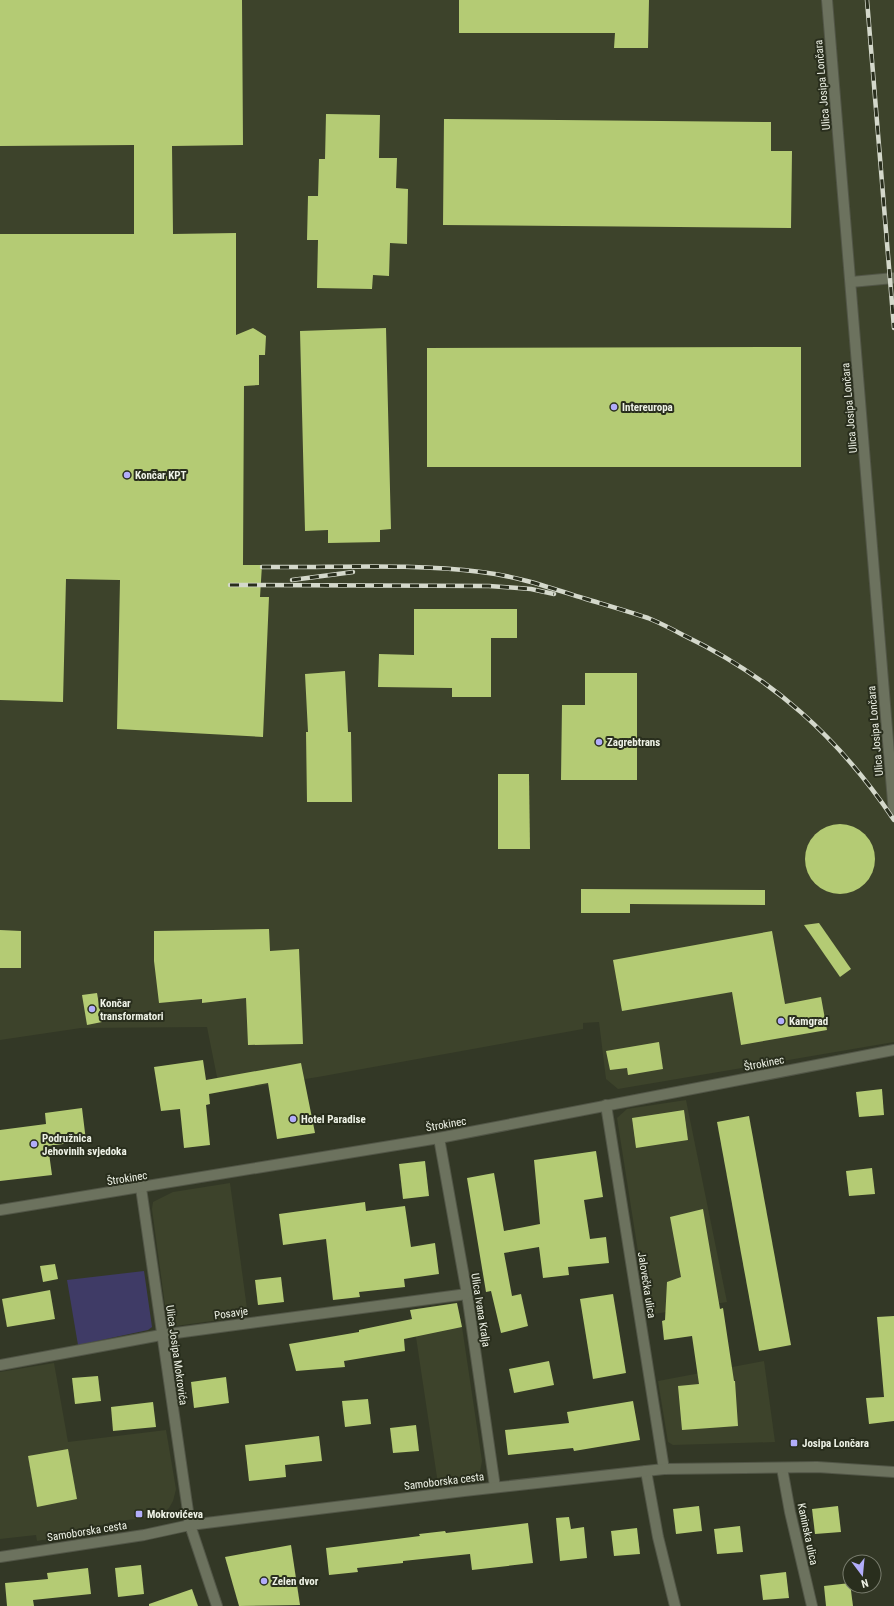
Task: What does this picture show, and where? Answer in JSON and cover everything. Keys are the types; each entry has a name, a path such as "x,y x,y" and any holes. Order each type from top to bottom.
{"street":[{"name":"Ulica Josipa Lončara","path":"827,0 894,814"},
{"path":"851,282 894,278"},
{"name":"Štrokinec","path":"0,1210 439,1138 894,1050"},
{"name":"Jalovečka ulica","path":"606,1105 664,1469"},
{"name":"Ulica Ivana Kralja","path":"439,1138 467,1294 495,1487"},
{"name":"Ulica Josipa Mokrovića","path":"141,1188 161,1335 190,1525 217,1606"},
{"name":"Posavje","path":"0,1365 161,1335 467,1294"},
{"name":"Kaninska ulica","path":"782,1468 790,1512 812,1606"},
{"name":"Samoborska cesta","path":"0,1557 144,1535 190,1525 495,1487 664,1469 817,1468 894,1472"},
{"path":"646,1471 658,1537 675,1606"}],"shaded area":[{"path":"0,0 894,0 894,1042 618,1089 606,1079 599,1022 583,1023 583,1029 318,1077 220,1092 207,1027 81,1028 0,1040"},
{"path":"686,1100 727,1302 648,1315 617,1118 627,1109"},
{"path":"230,1183 248,1316 168,1327 152,1209 153,1202 173,1192"},
{"path":"144,1271 152,1327 148,1330 78,1345 67,1280"},
{"path":"454,1303 458,1307 462,1327 482,1461 480,1472 470,1479 438,1484 416,1337 410,1310"},
{"path":"764,1361 775,1442 673,1445 668,1442 658,1381"},
{"path":"54,1363 68,1442 166,1430 176,1489 173,1501 169,1508 160,1516 111,1522 75,1534 37,1541 36,1535 0,1539 0,1372"}],"building":[{"path":"0,0 242,0 243,145 172,146 173,234 236,233 236,335 253,328 266,336 265,355 259,355 259,385 244,386 243,565 262,565 260,597 269,597 263,737 117,729 120,580 66,579 63,702 0,700 0,234 134,234 134,145 0,146"},
{"path":"459,0 649,0 648,48 614,48 615,33 459,33"},
{"path":"326,114 380,115 379,158 397,158 396,188 408,189 407,244 390,243 389,276 373,275 372,289 317,288 318,240 307,240 308,196 318,196 319,159 325,159"},
{"path":"444,119 771,122 771,151 792,151 791,228 443,225"},
{"path":"386,328 391,529 380,530 380,542 328,543 328,530 305,531 300,331"},
{"name":"Intereuropa","path":"801,347 801,467 427,467 427,348"},
{"path":"414,609 517,609 517,638 491,638 491,697 452,697 452,688 378,687 379,654 414,655"},
{"path":"345,671 348,732 351,732 352,802 307,802 306,732 308,732 305,674"},
{"name":"Zagrebtrans","path":"585,673 637,673 637,780 561,780 562,705 585,705"},
{"path":"498,774 529,774 530,849 498,849"},
{"path":"840,824 859,830 869,840 875,859 869,878 859,888 840,894 821,888 811,878 805,859 811,840 821,830"},
{"path":"581,889 765,890 765,905 630,904 630,913 581,913"},
{"path":"819,923 851,969 840,977 804,925"},
{"path":"269,929 270,951 299,949 303,1044 248,1045 246,998 202,1003 202,999 159,1003 154,961 154,931"},
{"path":"0,930 21,931 21,968 0,968"},
{"path":"772,931 785,1004 821,997 827,1030 741,1045 732,992 622,1011 613,960"},
{"name":"Končar transformatori","path":"97,993 102,1022 87,1025 82,995"},
{"path":"659,1042 663,1069 628,1075 627,1068 610,1070 606,1051"},
{"path":"203,1060 206,1080 301,1063 315,1133 277,1139 268,1083 209,1094 210,1104 206,1105 210,1145 184,1148 180,1109 161,1111 154,1067"},
{"path":"882,1089 884,1115 859,1117 856,1092"},
{"name":"Podružnica Jehovinih svjedoka","path":"82,1108 86,1141 48,1146 52,1175 0,1181 0,1130 46,1124 45,1113"},
{"path":"684,1110 688,1140 636,1148 632,1118"},
{"path":"749,1116 791,1345 759,1351 717,1122"},
{"path":"596,1151 603,1197 584,1200 590,1239 606,1237 609,1263 568,1267 569,1275 543,1278 539,1247 504,1253 512,1296 521,1294 528,1326 501,1333 491,1291 486,1292 467,1178 494,1173 504,1231 540,1224 534,1160"},
{"path":"425,1161 429,1196 403,1199 399,1164"},
{"path":"872,1168 875,1194 849,1196 846,1171"},
{"path":"365,1202 366,1211 405,1206 411,1247 435,1243 439,1274 404,1279 405,1287 359,1292 360,1297 333,1300 326,1239 283,1245 279,1214"},
{"path":"703,1209 720,1309 723,1308 735,1381 738,1426 682,1430 678,1386 699,1384 692,1336 664,1340 662,1321 665,1320 667,1282 681,1277 670,1217"},
{"path":"55,1264 58,1279 43,1282 40,1266"},
{"path":"281,1277 284,1302 258,1305 255,1280"},
{"path":"50,1290 55,1319 7,1327 2,1299"},
{"path":"613,1294 626,1373 593,1379 580,1299"},
{"path":"457,1303 462,1327 404,1339 405,1351 344,1361 345,1367 296,1371 289,1344 359,1332 359,1330 412,1319 410,1310"},
{"path":"894,1316 894,1421 869,1424 866,1398 884,1397 877,1317"},
{"path":"549,1361 554,1385 514,1393 509,1369"},
{"path":"98,1376 101,1401 75,1404 72,1378"},
{"path":"226,1377 229,1403 194,1408 191,1382"},
{"path":"368,1399 371,1424 345,1427 342,1401"},
{"path":"633,1401 640,1440 574,1451 573,1448 508,1455 505,1430 569,1423 567,1412"},
{"path":"153,1402 156,1427 113,1431 111,1407"},
{"path":"416,1425 419,1451 393,1453 390,1428"},
{"path":"319,1436 322,1461 285,1465 286,1477 249,1481 245,1445"},
{"path":"68,1449 77,1499 37,1507 28,1456"},
{"path":"699,1506 702,1531 676,1534 673,1509"},
{"path":"838,1506 841,1532 815,1534 812,1509"},
{"path":"569,1517 571,1529 584,1527 587,1558 560,1561 556,1518"},
{"path":"528,1523 533,1563 472,1570 470,1554 403,1561 403,1563 357,1568 358,1572 329,1575 326,1548 420,1536 419,1534 445,1531 446,1533"},
{"path":"740,1526 743,1552 717,1554 714,1529"},
{"path":"637,1528 640,1554 614,1556 611,1531"},
{"name":"Zelen dvor","path":"291,1545 300,1605 239,1606 225,1557"},
{"path":"141,1565 144,1594 118,1597 115,1568"},
{"path":"88,1568 91,1594 33,1600 34,1606 7,1606 5,1583 48,1579 47,1573"},
{"path":"786,1572 789,1598 763,1600 760,1575"},
{"path":"842,1584 842,1594 851,1594 853,1606 826,1606 824,1586"},
{"path":"192,1589 198,1606 149,1606 149,1604"}],"railway":[{"path":"867,0 894,328"},
{"path":"262,567 399,567 454,569 481,572 508,576 534,583 648,618 716,652 775,691 802,713 827,737 850,763 873,790 894,820"},
{"path":"292,580 353,572"},
{"path":"230,585 489,586 531,589 554,594"}],"place":[{"name":"Intereuropa","path":"614,407"},
{"name":"Končar KPT","path":"127,475"},
{"name":"Zagrebtrans","path":"599,742"},
{"name":"Končar transformatori","path":"92,1009"},
{"name":"Kamgrad","path":"781,1021"},
{"name":"Hotel Paradise","path":"293,1119"},
{"name":"Podružnica Jehovinih svjedoka","path":"34,1144"},
{"name":"Josipa Lončara","path":"794,1443"},
{"name":"Mokrovićeva","path":"139,1514"},
{"name":"Zelen dvor","path":"264,1581"}]}
